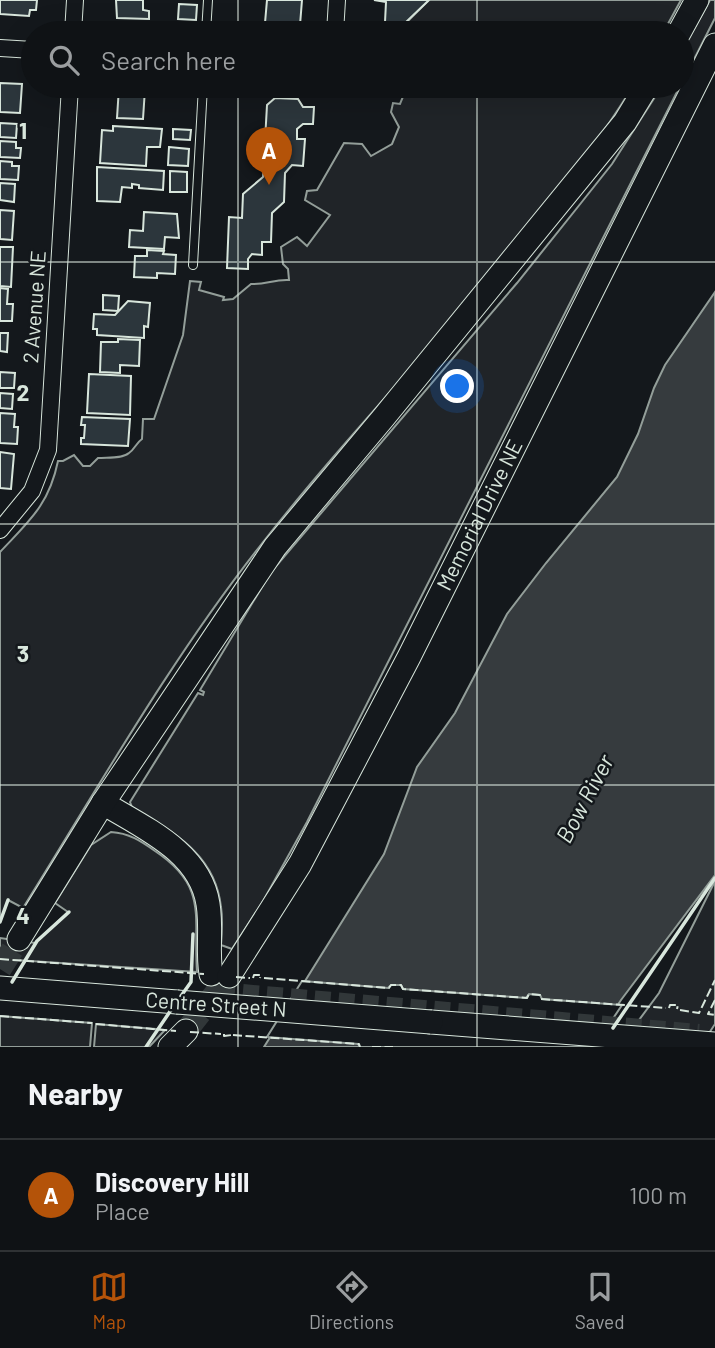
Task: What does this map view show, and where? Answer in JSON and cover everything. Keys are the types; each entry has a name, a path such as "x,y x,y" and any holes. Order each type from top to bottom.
{"main road":[{"path":"686,21 697,0"},
{"name":"Memorial Drive NE","path":"694,87 715,45"},
{"path":"19,939 103,803 275,547 625,122 640,98"},
{"name":"Memorial Drive NE","path":"103,803 170,844 200,878 208,903 220,975 300,864 409,657 688,98"},
{"name":"Centre Street N","path":"0,988 715,1044"}],"street":[{"path":"74,21 75,0"},
{"path":"336,21 337,0"},
{"path":"0,48 21,49"},
{"name":"2 Avenue NE","path":"3,523 32,491 48,450 69,98"}],"lane":[{"path":"207,21 208,0"},
{"path":"192,265 202,98"}],"shaded area":[{"path":"429,0 681,0 670,21 408,21"},
{"path":"710,0 715,0 715,18 694,59 694,29"},
{"path":"402,98 625,98 548,207 502,264 307,489 227,589 166,678 23,908 8,900 0,922 0,552 29,521 43,501 58,461 74,455 83,466 90,466 98,458 126,455 142,439 143,419 154,419 183,335 190,281 201,282 199,290 224,297 223,300 233,299 251,284 289,280 281,247 297,237 307,246 330,215 305,200 307,191 317,190 344,143 362,144 371,156 392,144 399,127 391,112 393,103 400,104"},
{"path":"654,98 674,98 307,822 262,903 232,949 221,945 221,907 210,872 190,846 132,807 130,802 198,693 203,695 204,692 200,690 271,572 517,283 612,164"},
{"path":"111,832 129,836 145,844 172,864 184,877 195,904 197,972 0,959 0,938 35,943 68,912 55,903 91,845"},
{"path":"715,881 715,1024 700,1047 619,1047 659,993"},
{"path":"0,1016 92,1023 90,1047 0,1047"},
{"path":"96,1024 165,1030 149,1047 94,1047"}],"water":[{"name":"Bow River","path":"715,292 715,875 621,1000 590,1047 264,1047 384,854 417,767 455,713 507,614 617,477 638,434 665,365"}],"pier":[{"path":"302,981 388,988 391,985 401,985 403,989 526,998 529,994 540,995 542,999 622,1005 594,1047 360,1047 358,1044 267,1037"}],"building":[{"path":"0,0 37,0 36,10 30,10 29,16 0,14"},
{"path":"116,0 143,0 143,10 149,11 149,19 117,18"},
{"path":"267,0 302,0 300,21 265,21"},
{"path":"374,0 429,0 407,21 385,21 386,2"},
{"path":"179,4 197,5 196,20 178,19"},
{"path":"0,83 21,84 20,113 0,112"},
{"path":"118,98 144,98 143,119 117,118"},
{"path":"275,98 298,99 303,107 314,107 313,124 303,124 297,129 297,139 305,139 303,166 292,165 285,173 284,202 272,213 271,242 262,242 262,255 252,254 248,259 248,269 227,268 229,217 242,218 243,194 263,177 267,105"},
{"path":"0,123 17,124 16,138 0,137"},
{"path":"113,126 162,129 160,147 147,147 146,166 100,163 102,130 113,131"},
{"path":"173,129 191,130 190,140 173,139"},
{"path":"0,141 16,142 16,148 21,148 20,158 0,157"},
{"path":"169,147 189,149 188,166 168,165"},
{"path":"0,161 19,166 18,180 0,179"},
{"path":"97,167 164,171 163,190 139,188 139,185 132,184 132,188 122,187 120,202 97,201"},
{"path":"170,171 187,172 187,192 170,192"},
{"path":"0,183 15,184 14,202 0,200"},
{"path":"0,210 14,211 12,240 0,239"},
{"path":"144,212 177,214 179,238 165,237 164,249 129,247 130,230 143,231"},
{"path":"0,247 13,247 11,287 0,286"},
{"path":"147,250 176,255 175,274 157,273 157,278 134,277 135,256 147,256"},
{"path":"0,288 8,289 7,304 13,304 12,321 0,321"},
{"path":"103,295 119,296 118,311 103,310"},
{"path":"128,301 150,303 144,338 97,335 97,329 93,329 94,314 115,315"},
{"path":"0,333 8,333 7,352 0,351"},
{"path":"118,339 140,340 139,366 120,365 120,373 100,372 101,342 118,342"},
{"path":"0,372 15,373 14,388 0,388"},
{"path":"89,374 131,376 130,415 87,413"},
{"path":"0,393 13,394 12,409 0,408"},
{"path":"0,413 15,414 14,427 18,427 17,444 0,443"},
{"path":"82,417 130,419 128,446 81,444 85,425 81,425"},
{"path":"0,452 14,454 11,489 0,488"}],"tunnel":[{"path":"0,969 19,939"},
{"path":"186,1031 229,976"},
{"path":"219,990 699,1032"}],"fence":[{"path":"0,959 204,974"},
{"path":"253,978 254,975 261,975 260,978"},
{"path":"236,977 250,978"},
{"path":"264,978 389,988 391,985 401,985 403,989 527,998 529,994 540,995 541,999 666,1008"},
{"path":"680,1010 699,1013 715,980"},
{"path":"715,1000 708,1014 715,1015"},
{"path":"669,1008 670,1005 678,1005 677,1009"},
{"path":"0,1016 92,1023"},
{"path":"96,1024 176,1031"},
{"path":"190,1032 221,1034"},
{"path":"224,1034 232,1035"},
{"path":"233,1035 359,1044 360,1047"},
{"path":"372,1047 393,1047"}],"wall":[{"path":"613,1028 715,878"},
{"path":"0,922 8,900"},
{"path":"12,982 37,941 69,912"},
{"path":"181,996 191,982 193,934"},
{"path":"146,1047 171,1010"}],"place":[{"name":"Discovery Hill","path":"269,185"}]}
